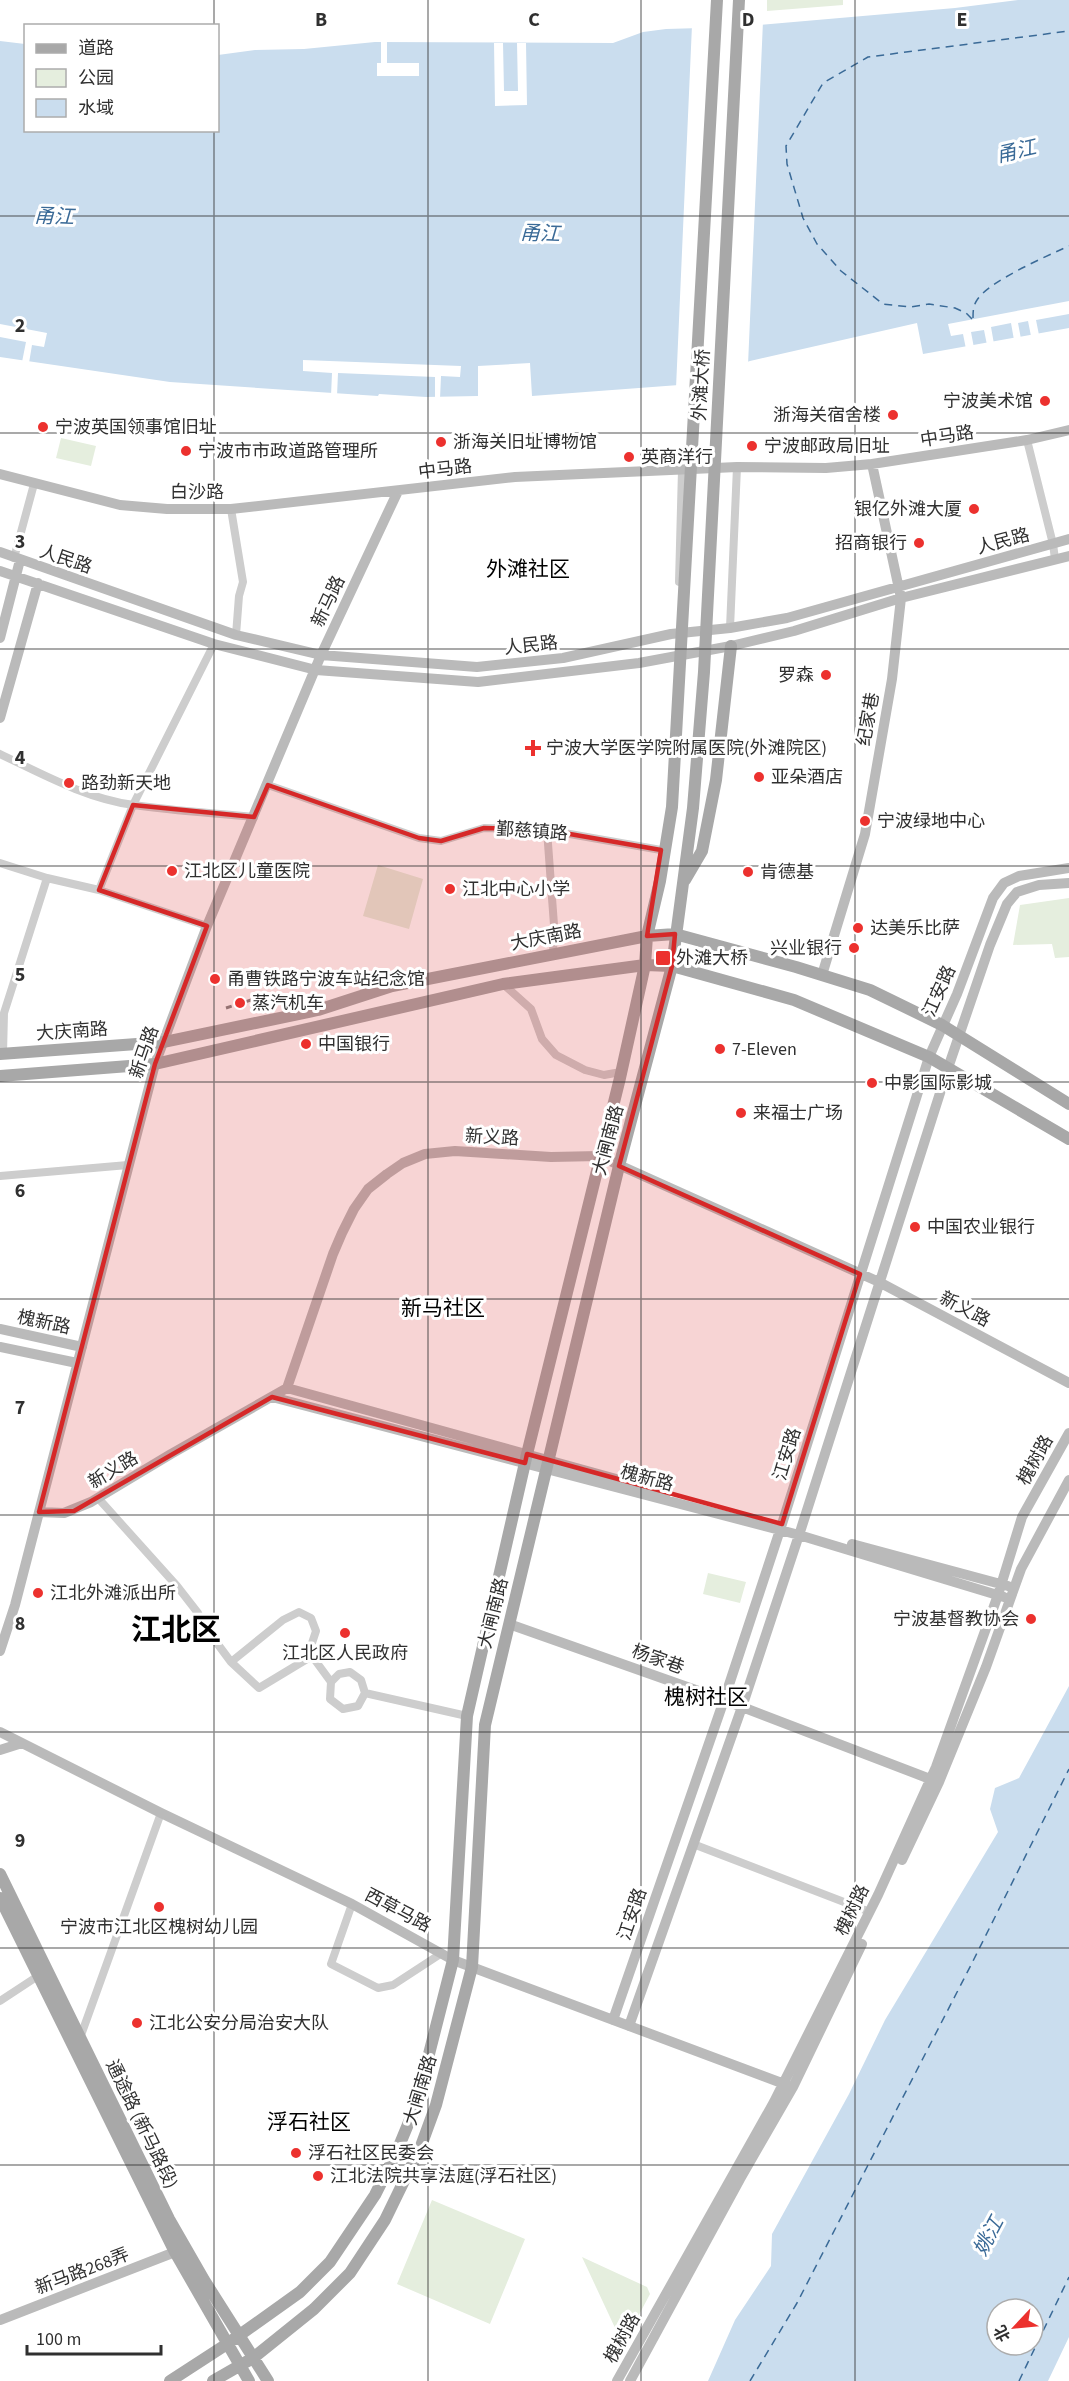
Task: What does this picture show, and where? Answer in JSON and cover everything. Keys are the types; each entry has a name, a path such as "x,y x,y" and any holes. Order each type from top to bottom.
{"main road":[{"name":"外滩大桥","path":"672,807 717,0"},
{"name":"外滩大桥","path":"693,808 704,660 740,0"},
{"path":"681,886 702,851 716,780 731,646"},
{"path":"660,881 673,657"},
{"name":"大闸南路","path":"170,2381 300,2292 330,2262 375,2195 397,2151 416,2104 453,1959 467,1716 526,1458 621,1072 645,965 647,936 660,881 672,807"},
{"name":"大闸南路","path":"213,2381 253,2358 314,2309 350,2273 385,2220 421,2146 436,2105 472,1967 485,1725 619,1166 672,966 693,808"},
{"name":"大庆南路","path":"1,1054 164,1042 318,1010 392,986 647,936 675,934 870,990 942,1025 1069,1104"},
{"path":"0,1076 155,1064 503,984 645,965 672,966 794,1000 929,1057 1069,1139"},
{"name":"通途路 (新马路段)","path":"0,1874 169,2219 238,2336 268,2381"},
{"name":"通途路 (新马路段)","path":"0,1898 175,2252 249,2381"}],"street":[{"name":"中马路","path":"398,491 515,477 737,467 826,468 872,464 1026,440 1069,430"},
{"path":"1026,440 1055,559"},
{"name":"纪家巷","path":"822,975 865,834 892,679 901,598 872,464"},
{"path":"730,628 737,467"},
{"path":"678,634 682,470"},
{"name":"白沙路","path":"0,474 120,505 167,509 231,509 339,495 398,491"},
{"path":"0,638 16,578 17,559 34,484"},
{"name":"新马路","path":"0,1651 15,1605 155,1064 207,926 321,655 398,491"},
{"path":"231,509 243,582 239,596 236,635"},
{"name":"人民路","path":"0,552 236,635 321,655 477,667 563,658 678,634 787,618 1069,539"},
{"name":"人民路","path":"0,571 214,644 316,670 478,682 639,663 731,646 794,631 901,598 1069,556"},
{"path":"0,718 38,583"},
{"path":"99,890 133,805 214,644"},
{"path":"0,754 46,776 97,796 133,805 254,817"},
{"name":"鄞慈镇路","path":"268,785 419,838 441,840 484,828 547,830 662,850"},
{"path":"547,830 554,925 553,954"},
{"path":"0,862 47,878 99,890 207,926"},
{"name":"江安路","path":"613,2020 724,1700 781,1527 929,1057 957,994 993,898 1004,883 1019,876 1069,868"},
{"path":"1,1054 4,1013 47,878"},
{"name":"江安路","path":"629,2026 742,1707 948,1068 990,945 1007,904 1017,892 1039,885 1069,883"},
{"path":"503,984 531,1009 542,1039 556,1055 585,1070 604,1075 621,1072"},
{"name":"新义路","path":"39,1512 64,1513 98,1498 287,1388 333,1254 354,1209 369,1189 387,1174 404,1163 425,1154 455,1151 550,1157 599,1156 879,1282 1069,1383"},
{"path":"0,1176 128,1165"},
{"name":"槐新路","path":"0,1329 82,1347"},
{"name":"槐新路","path":"0,1347 77,1363"},
{"name":"槐新路","path":"287,1388 547,1464 800,1532 999,1590 1010,1599"},
{"name":"槐新路","path":"272,1397 526,1458"},
{"name":"槐树路","path":"617,2381 788,2086 930,1779 999,1590 1022,1517 1069,1433"},
{"name":"槐树路","path":"630,2381 788,2086 939,1782 986,1667 1021,1569 1069,1480"},
{"path":"98,1498 177,1586 231,1662 259,1688 312,1656"},
{"name":"槐新路","path":"999,1590 1014,1587"},
{"path":"231,1662 283,1620 299,1612 311,1618 316,1631 312,1643 312,1656 331,1682 330,1699 343,1709 358,1706 365,1693 361,1680 350,1672 339,1674 331,1682"},
{"name":"杨家巷","path":"509,1624 724,1700 930,1779"},
{"path":"365,1693 467,1716"},
{"name":"西草马路","path":"0,1732 161,1813 352,1904 453,1959 788,2086"},
{"path":"0,1750 22,1743"},
{"path":"80,2038 161,1813"},
{"path":"693,1844 870,1912"},
{"path":"352,1904 331,1964 378,1989 393,1985 442,1953"},
{"path":"0,2001 38,1976"},
{"name":"新马路268弄","path":"0,2320 175,2252"}],"highlighted area":[{"path":"268,785 419,838 441,841 484,828 547,830 661,850 647,936 675,934 672,966 619,1166 860,1274 782,1524 527,1454 525,1463 272,1397 74,1511 39,1512 155,1064 207,926 99,890 133,805 254,817"}],"green space":[{"path":"767,0 843,0 843,5 767,11"},
{"path":"61,438 96,446 91,466 56,458"},
{"path":"378,865 423,879 409,929 363,916"},
{"path":"1069,898 1069,957 1055,958 1052,944 1013,945 1020,905"},
{"path":"708,1573 746,1582 740,1603 703,1594"},
{"path":"432,2200 525,2239 490,2324 397,2284"},
{"path":"582,2257 647,2287 650,2294 623,2345"}],"water":[{"name":"甬江","path":"1018,0 1069,0 1069,328 923,354 917,323 750,361 679,385 532,396 530,363 478,366 478,396 426,397 379,394 378,396 170,382 0,357 0,41 24,44 24,132 219,132 219,55 255,50 304,49 375,42 613,43 643,32 666,29 735,27 955,8"},
{"name":"姚江","path":"1069,1686 1069,2337 1048,2381 708,2381 735,2320 771,2266 772,2234 849,2094 885,2020 998,1832 990,1809 995,1788 1019,1778"}],"pier":[{"path":"763,21 748,365 676,388 692,25"},
{"path":"381,40 387,40 387,63 419,63 419,76 377,76 377,63 381,63"},
{"path":"494,43 503,43 504,91 518,91 517,43 526,43 527,105 495,106"},
{"path":"1069,301 1069,314 1036,320 1039,335 1031,336 1028,321 1018,323 1021,339 1014,340 1011,323 991,327 994,344 987,345 984,330 971,332 974,348 966,349 963,334 951,336 948,324"},
{"path":"0,324 47,333 44,347 32,345 29,363 22,362 26,342 0,337"},
{"path":"303,360 461,366 460,377 441,376 440,399 435,399 435,377 338,373 337,396 331,396 332,373 303,371"}],"ferry route":[{"path":"972,319 955,308 929,304 910,307 883,304 841,271 817,244 803,218 787,164 786,146 823,83 868,57 1069,31"},
{"path":"973,318 977,300 993,285 1069,246"},
{"path":"750,2381 797,2303 1069,1769"},
{"path":"1019,2381 1069,2277"}],"railway":[{"path":"226,1008 251,1000"}],"place":[{"name":"宁波美术馆","path":"1045,401"},
{"name":"浙海关宿舍楼","path":"893,415"},
{"name":"宁波英国领事馆旧址","path":"43,427"},
{"name":"浙海关旧址博物馆","path":"441,442"},
{"name":"宁波邮政局旧址","path":"752,446"},
{"name":"宁波市市政道路管理所","path":"186,451"},
{"name":"英商洋行","path":"629,457"},
{"name":"银亿外滩大厦","path":"974,509"},
{"name":"招商银行","path":"919,543"},
{"name":"罗森","path":"826,675"},
{"name":"宁波大学医学院附属医院(外滩院区)","path":"533,748"},
{"name":"亚朵酒店","path":"759,777"},
{"name":"路劲新天地","path":"69,783"},
{"name":"宁波绿地中心","path":"865,821"},
{"name":"江北区儿童医院","path":"172,871"},
{"name":"肯德基","path":"748,872"},
{"name":"江北中心小学","path":"450,889"},
{"name":"达美乐比萨","path":"858,928"},
{"name":"兴业银行","path":"854,948"},
{"name":"外滩大桥","path":"663,958"},
{"name":"甬曹铁路宁波车站纪念馆","path":"215,979"},
{"name":"蒸汽机车","path":"240,1003"},
{"name":"中国银行","path":"306,1044"},
{"name":"7-Eleven","path":"720,1049"},
{"name":"中影国际影城","path":"872,1083"},
{"name":"来福士广场","path":"741,1113"},
{"name":"中国农业银行","path":"915,1227"},
{"name":"江北外滩派出所","path":"38,1593"},
{"name":"宁波基督教协会","path":"1031,1619"},
{"name":"江北区人民政府","path":"345,1633"},
{"name":"宁波市江北区槐树幼儿园","path":"159,1907"},
{"name":"江北公安分局治安大队","path":"137,2023"},
{"name":"浮石社区民委会","path":"296,2153"},
{"name":"江北法院共享法庭(浮石社区)","path":"318,2176"}],"district":[{"name":"外滩社区","path":"528,569"},
{"name":"新马社区","path":"443,1308"},
{"name":"江北区","path":"176,1630"},
{"name":"槐树社区","path":"706,1697"},
{"name":"浮石社区","path":"309,2122"}]}
